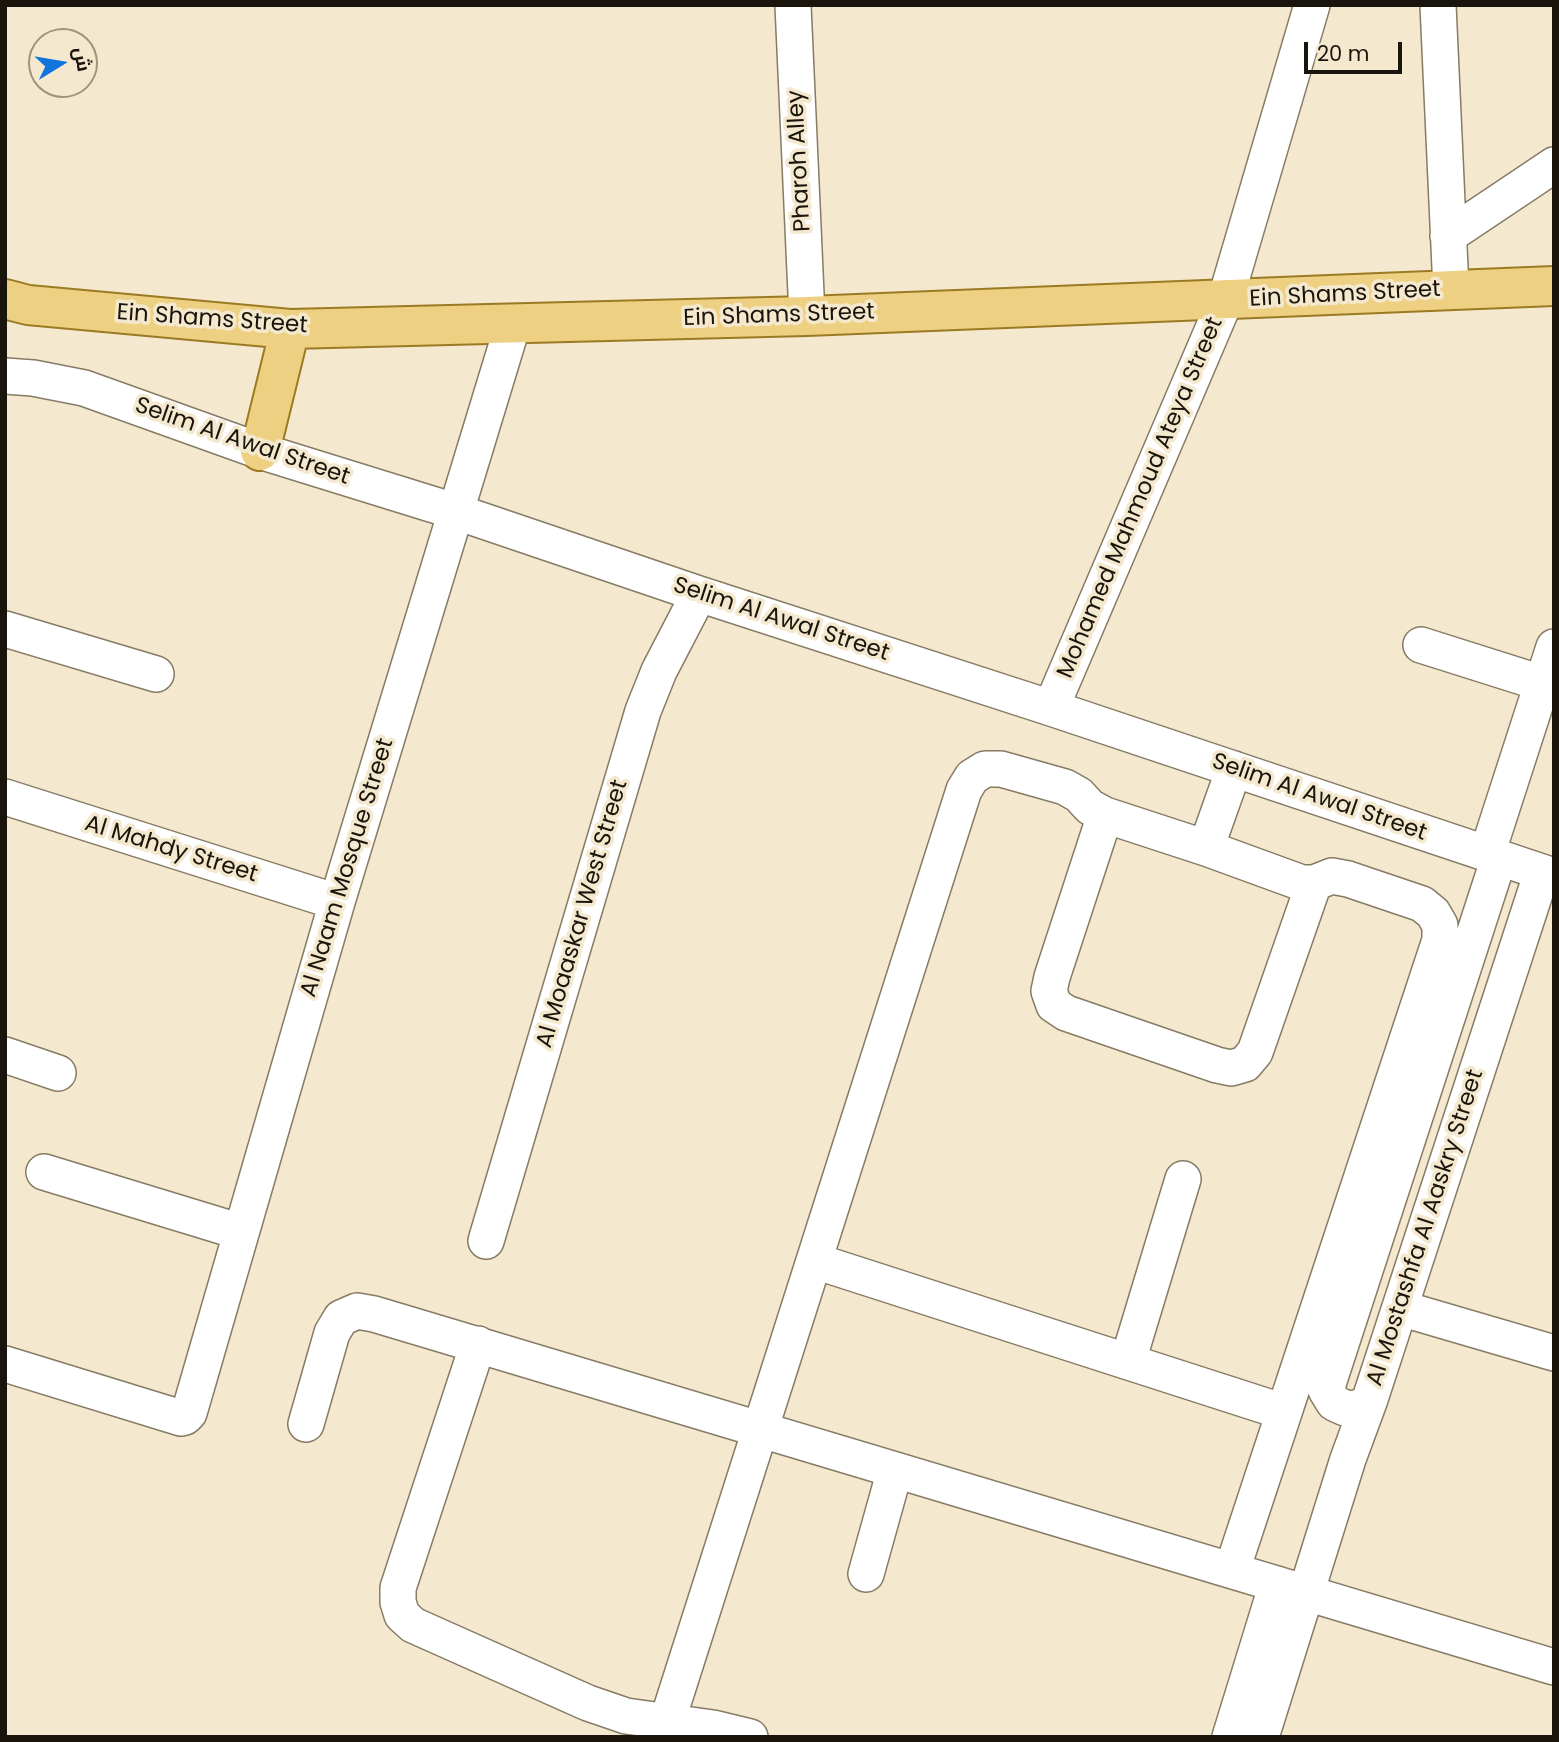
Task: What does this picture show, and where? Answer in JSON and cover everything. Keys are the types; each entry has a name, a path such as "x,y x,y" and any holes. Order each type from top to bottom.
{"main road":[{"name":"Ein Shams Street","path":"5,299 28,305 290,329 807,316 1554,286"},
{"path":"260,450 290,329"}],"street":[{"name":"Pharoh Alley","path":"793,5 807,316"},
{"name":"Mohamed Mahmoud Ateya Street","path":"1051,708 1225,301 1312,5"},
{"path":"1438,5 1451,290"},
{"path":"1448,236 1554,165"},
{"name":"Al Naam Mosque Street","path":"5,1364 181,1418 189,1413 337,902 513,324"},
{"name":"Selim Al Awal Street","path":"5,376 33,378 84,388 260,450 457,512 1548,874"},
{"name":"Al Moaaskar West Street","path":"486,1241 643,711 659,671 699,594"},
{"path":"5,629 156,674"},
{"path":"1421,645 1548,685"},
{"path":"1493,856 1548,685 1554,647"},
{"path":"681,1728 762,1430 964,790 972,777 985,769 1001,769 1065,787 1105,815 1302,883 1314,883 1332,876 1340,877 1422,904 1433,913 1440,925 1440,940 1232,1570"},
{"path":"1206,848 1234,769"},
{"name":"Al Mahdy Street","path":"5,797 337,902"},
{"path":"1105,815 1052,977 1049,991 1054,1005 1066,1013 1217,1065 1231,1068 1245,1064 1255,1052 1314,883"},
{"name":"Al Mostashfa Al Aaskry Street","path":"1493,856 1326,1390 1334,1403 1345,1408 1356,1409 1369,1402 1548,874"},
{"path":"5,1055 58,1073"},
{"path":"44,1172 241,1232"},
{"path":"1128,1361 1183,1179"},
{"path":"815,1261 1284,1412"},
{"path":"1400,1308 1554,1353"},
{"path":"306,1424 332,1333 341,1318 357,1311 374,1314 1554,1667"},
{"path":"478,1344 398,1588 402,1615 412,1625 588,1703 626,1716 681,1728 750,1737"},
{"path":"1230,1737 1369,1402"},
{"path":"866,1574 895,1470"},
{"path":"1261,1737 1291,1588"}]}
